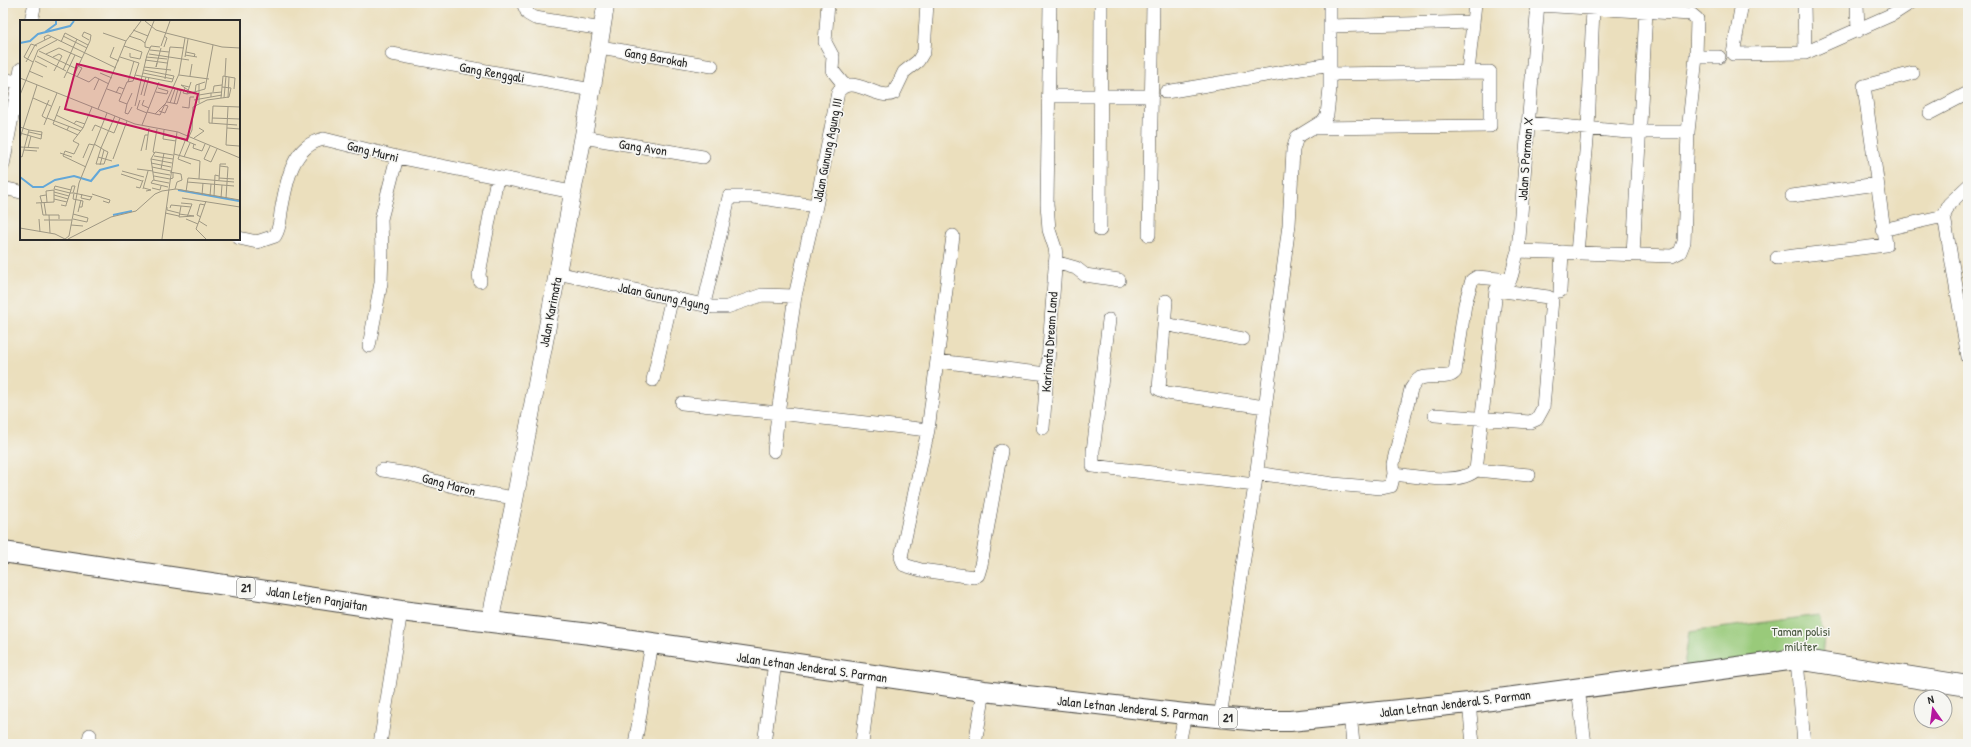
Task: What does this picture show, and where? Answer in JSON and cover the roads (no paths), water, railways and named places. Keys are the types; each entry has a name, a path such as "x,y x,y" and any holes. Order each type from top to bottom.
{"highway":[{"name":"Jalan Letjen Panjaitan","path":"3,552 401,611 490,621"},
{"name":"Jalan Letnan Jenderal S. Parman","path":"490,621 984,691 1220,718 1273,722 1469,703 1797,660 1968,686"}],"main road":[{"name":"Jalan Karimata","path":"490,621 515,498 592,90 606,3"}],"street":[{"path":"31,20 35,3"},
{"path":"523,3 528,14 535,18 602,29"},
{"path":"828,3 825,42 834,57 832,70 845,86"},
{"name":"Jalan Gunung Agung III","path":"774,451 795,296 816,206 838,92 845,86 852,85 888,95 894,93 904,72 918,61 924,51 927,3"},
{"name":"Karimata Dream Land","path":"1043,428 1055,259 1047,216 1050,3"},
{"path":"1100,230 1102,97 1101,3"},
{"path":"1149,235 1153,3"},
{"path":"1220,718 1256,479 1289,225 1292,150 1297,137 1323,120 1327,115 1330,69 1330,3"},
{"path":"1468,72 1475,3"},
{"path":"1742,3 1733,54 1804,53 1858,31 1893,14 1910,3"},
{"path":"1804,3 1804,53"},
{"path":"1856,3 1858,31"},
{"path":"1518,251 1672,256 1680,252 1684,242 1688,132 1698,22 1695,16 1691,14 1538,4"},
{"name":"Jalan S Parman X","path":"1394,474 1393,464 1411,390 1418,380 1429,376 1445,376 1456,372 1470,282 1477,277 1510,280 1515,267 1514,261 1518,251 1538,4"},
{"path":"1577,253 1588,129 1593,8"},
{"path":"1633,255 1646,11"},
{"path":"1330,26 1473,22"},
{"name":"Gang Barokah","path":"600,47 712,66"},
{"name":"Gang Renggali","path":"392,54 592,90"},
{"path":"1696,57 1720,57"},
{"path":"1166,92 1330,69 1490,72 1490,126 1310,128"},
{"path":"3,165 20,73"},
{"path":"1777,258 1886,245 1882,230 1864,86 1913,73"},
{"path":"3,79 18,82"},
{"path":"1930,113 1968,93"},
{"path":"1048,96 1152,96"},
{"path":"1528,123 1639,132 1688,132"},
{"name":"Gang Avon","path":"583,137 703,157"},
{"name":"Gang Murni","path":"240,238 257,242 275,236 280,224 289,175 296,159 312,143 324,139 397,157 572,192"},
{"path":"368,346 381,283 381,219 397,157"},
{"path":"480,282 479,274 497,178"},
{"path":"1792,196 1877,184"},
{"path":"1968,186 1949,204 1944,216 1968,357"},
{"path":"3,188 20,192"},
{"path":"704,304 728,197 754,197 816,206"},
{"path":"1882,230 1944,216"},
{"path":"954,236 928,430 901,557 904,565 921,570 974,577 978,575 1001,451"},
{"path":"1560,291 1562,252"},
{"path":"1055,259 1076,268 1085,275 1119,280"},
{"name":"Jalan Gunung Agung","path":"557,273 713,307 727,307 762,295 795,296"},
{"path":"1109,320 1093,451 1093,466 1382,488 1391,486 1394,474 1454,480 1471,475 1476,470 1481,418 1496,290 1548,297 1552,303 1543,408 1537,419 1530,422 1481,418 1435,415"},
{"path":"654,380 672,297"},
{"path":"1166,301 1158,384 1162,392 1265,407"},
{"path":"1164,324 1243,339"},
{"path":"938,361 1047,374"},
{"path":"682,403 928,430"},
{"name":"Gang Maron","path":"382,470 409,474 471,491 515,498"},
{"path":"1476,470 1529,475"},
{"path":"380,744 401,611"},
{"path":"634,744 652,643"},
{"path":"1797,660 1803,744"},
{"path":"764,744 775,662"},
{"path":"862,744 870,675"},
{"path":"1578,688 1585,744"},
{"path":"975,744 984,691"},
{"path":"1469,703 1474,744"},
{"path":"1179,744 1185,714"},
{"path":"1350,714 1353,744"}],"park label":[{"name":"Taman polisi militer","path":"1801,638"}]}
